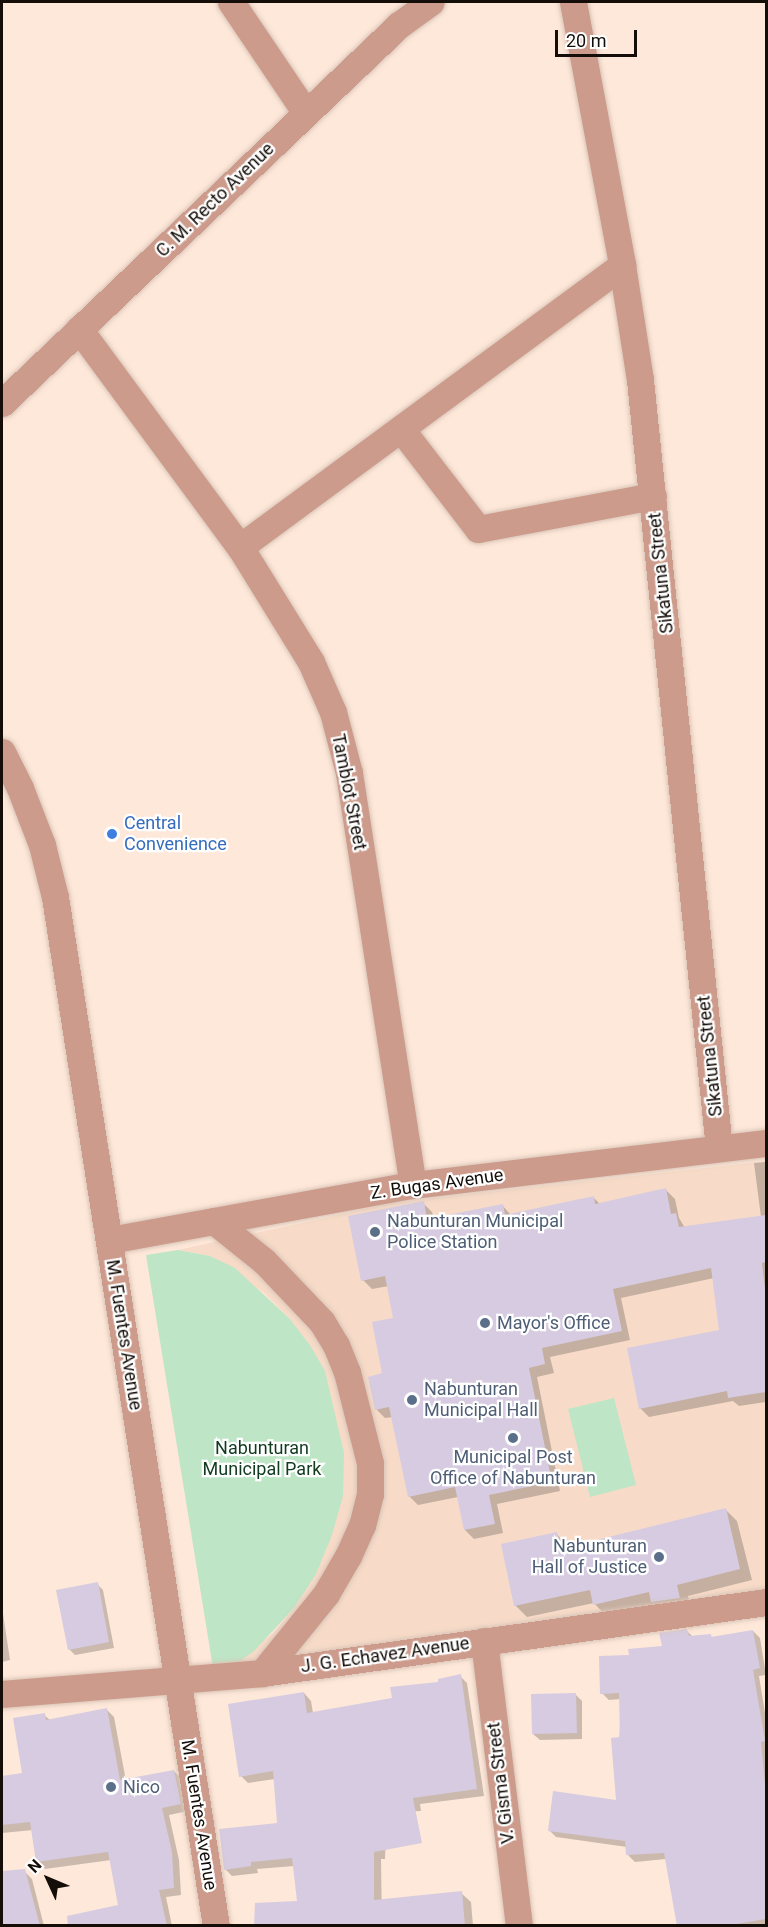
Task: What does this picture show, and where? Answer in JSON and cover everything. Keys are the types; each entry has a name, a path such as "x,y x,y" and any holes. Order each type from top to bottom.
{"street":[{"path":"231,2 306,114"},
{"name":"C. M. Recto Avenue","path":"2,403 399,25 431,2"},
{"name":"Sikatuna Street","path":"573,2 622,265 640,380 719,1148"},
{"path":"240,547 622,265"},
{"name":"Tamblot Street","path":"79,329 240,547 311,662 333,712 350,773 413,1185"},
{"path":"401,429 478,529 653,496"},
{"name":"M. Fuentes Avenue","path":"2,752 20,788 42,845 54,897 216,1926"},
{"name":"Z. Bugas Avenue","path":"109,1240 413,1185 766,1143"},
{"path":"214,1221 264,1261 322,1322 336,1345 347,1372 370,1463 370,1494 362,1525 348,1556 326,1594 262,1673"},
{"name":"J. G. Echavez Avenue","path":"2,1694 262,1673 766,1602"},
{"name":"V. Gisma Street","path":"484,1641 519,1926"}],"shaded area":[{"path":"766,1161 766,1596 234,1665 273,1633 294,1608 310,1345 290,1319 263,1292 210,1256 178,1250 393,1203"}],"green space":[{"name":"Nabunturan Municipal Park","path":"178,1250 210,1256 235,1268 290,1319 310,1345 325,1371 344,1453 343,1496 332,1535 316,1574 294,1608 253,1652 234,1665 213,1668 146,1255"},
{"path":"614,1398 636,1485 590,1497 568,1409"}],"building":[{"path":"666,1188 671,1214 676,1213 679,1227 766,1215 766,1262 762,1263 766,1297 766,1392 728,1398 727,1391 639,1409 627,1348 719,1330 711,1268 613,1289 622,1331 542,1348 545,1364 529,1368 552,1482 489,1495 495,1524 464,1530 455,1487 408,1497 389,1407 375,1410 368,1377 382,1373 372,1322 393,1318 385,1276 361,1281 348,1216 424,1201 427,1219 503,1204 505,1215 594,1196 595,1204"},
{"name":"Nabunturan Hall of Justice","path":"726,1508 740,1569 677,1585 680,1598 651,1602 649,1592 593,1605 590,1590 514,1606 501,1544 557,1532 560,1549"},
{"path":"98,1582 109,1642 68,1650 56,1590"},
{"path":"687,1629 689,1636 711,1634 711,1637 753,1630 760,1668 753,1670 765,1741 761,1742 766,1795 766,1919 725,1926 677,1926 664,1853 626,1855 625,1841 548,1831 553,1791 616,1800 611,1738 620,1737 619,1693 600,1694 599,1656 629,1655 628,1649 662,1646 659,1633"},
{"path":"461,1674 477,1789 413,1798 422,1843 374,1852 374,1900 462,1891 465,1926 254,1926 255,1903 297,1901 292,1858 251,1862 251,1866 224,1870 219,1829 277,1823 273,1771 239,1777 228,1704 304,1692 307,1713 392,1698 390,1687 438,1682 438,1679"},
{"path":"576,1693 577,1733 532,1734 531,1694"},
{"path":"107,1708 120,1780 174,1770 181,1804 162,1808 172,1852 174,1888 159,1890 167,1926 68,1926 67,1916 118,1905 108,1852 36,1862 30,1822 2,1825 2,1776 22,1773 13,1718 45,1713 46,1720"},
{"path":"25,1869 40,1926 2,1926 2,1871"}],"place":[{"name":"Central Convenience","path":"112,834"},
{"name":"Nabunturan Municipal Police Station","path":"375,1232"},
{"name":"Mayor's Office","path":"485,1323"},
{"name":"Nabunturan Municipal Hall","path":"412,1400"},
{"name":"Municipal Post Office of Nabunturan","path":"513,1438"},
{"name":"Nabunturan Hall of Justice","path":"659,1557"},
{"name":"Nico","path":"111,1787"}]}
